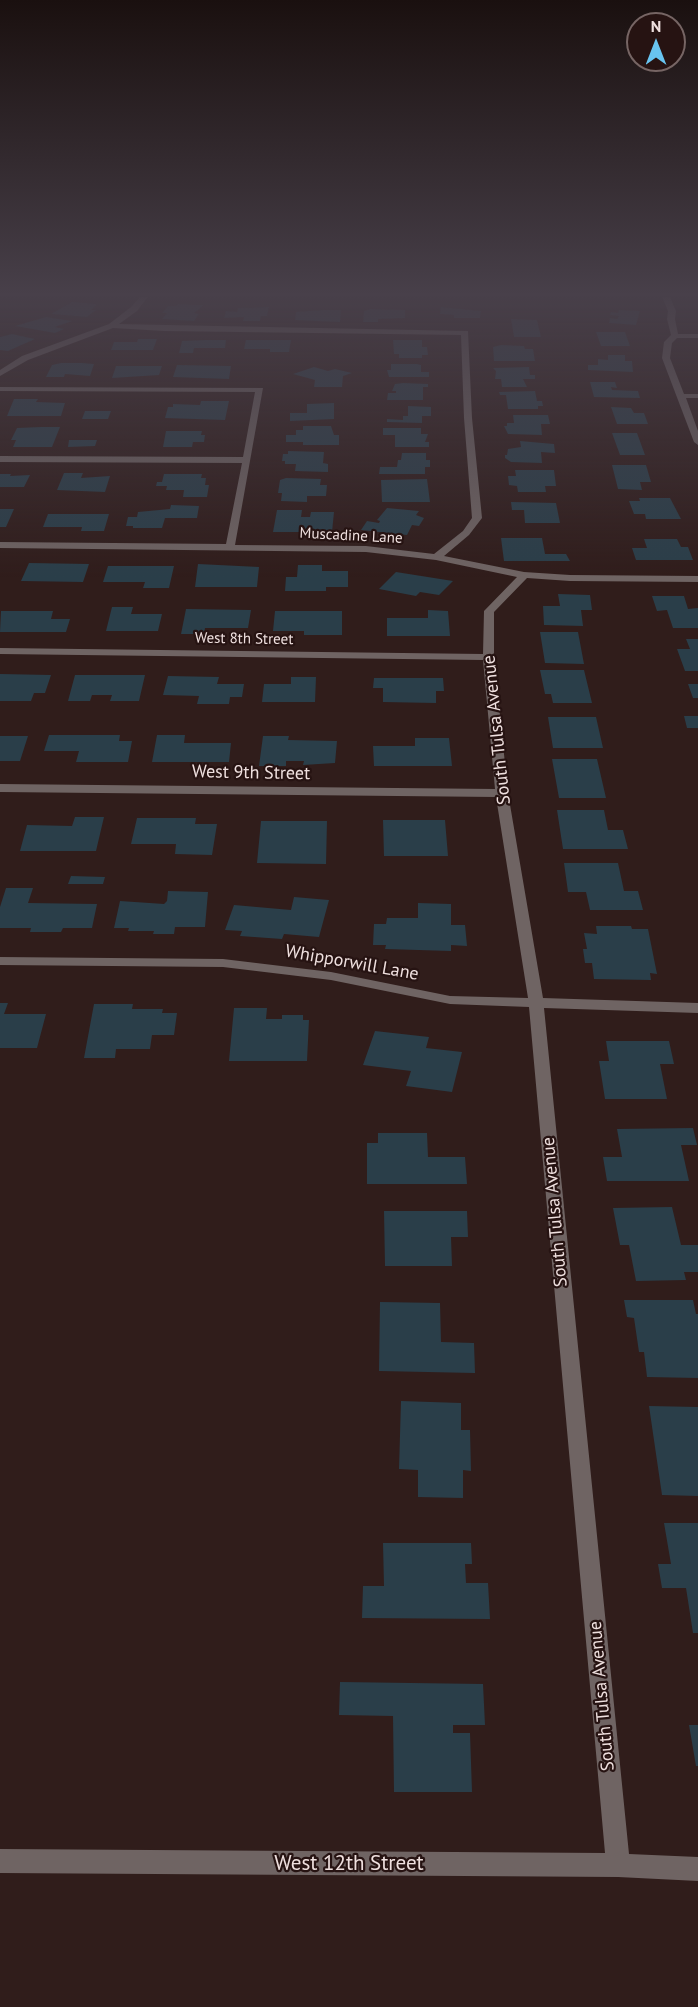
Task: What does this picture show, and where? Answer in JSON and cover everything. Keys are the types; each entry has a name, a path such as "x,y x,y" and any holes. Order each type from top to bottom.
{"street":[{"path":"230,547 260,391"},
{"path":"436,557 466,533 477,518 467,391"},
{"path":"678,391 698,442"},
{"path":"680,396 698,396"},
{"path":"0,459 245,460"},
{"name":"Muscadine Lane","path":"0,545 366,549 436,557 524,575 570,578 698,579"},
{"name":"South Tulsa Avenue","path":"524,575 489,611 488,657 502,793 536,1004 618,1865"},
{"name":"West 8th Street","path":"0,651 488,657"},
{"name":"West 9th Street","path":"0,788 502,793"},
{"name":"Whipporwill Lane","path":"0,961 223,963 331,976 450,1000 698,1008"},
{"name":"West 12th Street","path":"0,1861 618,1865 698,1869"}],"building":[{"path":"392,391 423,391 423,400 387,400 388,393 396,393"},
{"path":"535,391 537,401 542,401 543,406 538,406 538,409 508,409 506,395 500,395 499,392"},
{"path":"592,391 629,391 638,391 640,398 594,397"},
{"path":"14,399 38,399 36,402 65,403 61,416 7,416"},
{"path":"201,401 229,401 225,420 165,418 168,407 173,407 173,404 200,405"},
{"path":"334,403 334,419 290,421 290,413 307,413 307,404"},
{"path":"408,406 431,407 431,416 422,416 422,423 387,422 387,419 403,420 403,416 408,416"},
{"path":"611,407 631,408 634,413 644,413 648,424 617,424"},
{"path":"85,411 111,411 108,419 82,419"},
{"path":"513,415 548,415 550,424 541,424 542,435 508,434 504,426 507,426 507,423 514,423"},
{"path":"303,426 331,426 334,435 339,435 339,445 303,445 303,442 286,442 286,435 296,435 296,430 303,430"},
{"path":"60,427 52,447 13,447 16,440 11,440 17,428"},
{"path":"383,428 421,428 421,434 428,434 425,442 429,442 429,447 395,447 395,435 383,435"},
{"path":"166,431 202,431 201,435 205,435 204,442 193,442 192,447 163,447"},
{"path":"612,433 637,433 645,455 620,455"},
{"path":"69,440 97,440 95,446 68,447"},
{"path":"520,441 554,444 555,453 541,452 542,463 511,462 505,458 505,455 508,449 521,447"},
{"path":"288,451 324,452 323,463 328,464 328,472 295,471 296,464 285,464 285,461 282,461 283,454 288,454"},
{"path":"402,453 426,453 426,460 430,460 430,467 425,467 425,474 379,474 380,467 397,467"},
{"path":"612,465 646,465 651,482 640,482 642,490 618,489"},
{"path":"515,470 554,470 556,486 545,486 546,492 518,492 517,486 509,485 508,476 516,476"},
{"path":"64,473 83,473 81,478 110,476 105,492 57,490"},
{"path":"0,474 30,475 24,487 0,487"},
{"path":"164,474 202,474 201,478 206,478 205,485 209,485 207,497 183,497 184,490 166,490 167,486 156,486 157,482 162,482"},
{"path":"286,478 321,479 320,485 327,485 326,496 307,496 307,502 281,501 282,493 278,493 280,480"},
{"path":"427,479 430,502 382,502 381,480"},
{"path":"639,498 670,498 681,519 646,519 645,514 634,514 629,501 640,501"},
{"path":"511,502 556,503 560,523 525,523 524,510 512,510"},
{"path":"171,505 199,506 197,518 165,518 162,528 126,526 128,517 137,517 138,512 170,509"},
{"path":"387,508 419,511 416,515 424,518 419,526 412,525 407,535 361,530 367,521 379,523 380,521 377,520"},
{"path":"0,509 14,509 6,527 0,527"},
{"path":"277,510 302,510 301,517 310,517 311,512 334,512 332,532 273,532"},
{"path":"48,514 109,514 104,531 81,531 82,527 43,527"},
{"path":"501,538 542,538 545,554 566,554 570,561 504,561"},
{"path":"644,539 677,539 681,547 688,547 693,560 636,560 632,548 647,548"},
{"path":"29,563 89,564 83,582 21,581"},
{"path":"198,564 259,567 257,587 195,587"},
{"path":"298,565 322,565 322,571 348,571 348,587 326,587 326,591 285,591 286,577 297,577"},
{"path":"108,566 174,566 169,588 143,588 145,582 103,582"},
{"path":"396,572 453,581 439,595 420,592 416,596 379,589"},
{"path":"558,594 590,595 592,610 581,610 583,626 544,625 543,606 560,606"},
{"path":"652,596 684,596 688,609 698,608 698,628 673,628 667,610 657,611"},
{"path":"112,607 133,607 131,614 162,614 158,631 106,631"},
{"path":"186,609 251,610 248,628 205,628 204,634 181,634"},
{"path":"428,610 448,611 450,636 387,636 387,618 428,618"},
{"path":"1,611 53,611 51,619 70,619 66,632 0,632"},
{"path":"275,611 342,611 342,635 304,635 304,631 273,631"},
{"path":"540,632 578,632 584,664 545,663"},
{"path":"686,639 698,639 698,671 685,671 677,649 690,649"},
{"path":"540,670 584,670 592,703 553,703 551,694 545,694"},
{"path":"0,674 51,675 45,693 34,693 31,701 0,701"},
{"path":"75,675 145,675 139,701 110,701 112,695 92,695 90,701 68,701"},
{"path":"168,676 219,677 217,684 244,684 242,697 230,697 229,704 197,704 199,696 163,695"},
{"path":"291,677 316,677 315,702 262,702 264,684 291,684"},
{"path":"374,678 443,678 444,691 436,691 436,703 383,702 383,688 373,688"},
{"path":"688,684 698,684 698,698 693,698"},
{"path":"684,716 698,716 698,728 687,728"},
{"path":"548,717 596,717 603,748 553,748"},
{"path":"49,735 120,735 119,741 132,741 128,762 76,762 79,751 44,751"},
{"path":"157,735 185,735 184,743 231,743 229,762 152,762"},
{"path":"0,736 28,736 20,761 0,761"},
{"path":"263,736 289,736 288,740 337,741 335,763 303,765 304,761 286,761 286,766 259,766"},
{"path":"415,738 449,738 452,766 374,766 373,746 415,746"},
{"path":"552,759 597,759 606,798 559,798"},
{"path":"557,810 604,810 608,830 623,830 628,849 563,849"},
{"path":"75,817 104,817 96,851 20,851 27,825 72,826"},
{"path":"137,818 196,818 195,824 217,824 212,855 175,854 176,844 131,844"},
{"path":"383,820 445,820 448,856 384,856"},
{"path":"261,821 327,821 326,864 257,863"},
{"path":"564,863 618,863 624,891 638,891 643,910 590,910 586,892 568,892"},
{"path":"71,876 105,877 103,884 68,884"},
{"path":"6,888 33,888 28,903 97,904 92,928 63,928 61,932 30,932 31,928 0,928 0,907"},
{"path":"168,891 208,892 205,927 175,927 174,934 153,934 154,931 128,931 129,928 114,928 120,901 164,904 167,901"},
{"path":"294,897 329,900 319,937 284,934 282,939 240,936 242,931 225,930 234,905 291,910"},
{"path":"418,903 451,904 451,925 465,925 467,946 451,945 451,951 385,949 386,945 373,945 374,924 386,924 387,918 418,918"},
{"path":"596,926 631,926 632,929 648,929 657,974 650,973 651,980 594,979 592,963 585,963 583,949 587,949 584,933 597,934"},
{"path":"0,1003 8,1003 4,1014 46,1014 37,1048 0,1048"},
{"path":"94,1004 133,1004 132,1009 163,1009 162,1013 177,1013 174,1035 152,1035 150,1049 116,1049 115,1058 84,1058"},
{"path":"234,1008 267,1008 266,1019 282,1019 282,1015 303,1015 303,1020 309,1020 307,1061 229,1061"},
{"path":"375,1031 429,1037 426,1048 462,1052 452,1092 406,1086 411,1071 363,1065"},
{"path":"606,1041 669,1041 674,1064 660,1064 667,1099 605,1099 599,1061 609,1061"},
{"path":"693,1128 697,1145 681,1145 689,1181 607,1181 603,1157 622,1157 617,1129"},
{"path":"378,1133 427,1133 428,1157 465,1157 467,1184 367,1184 367,1143 378,1143"},
{"path":"672,1207 681,1245 698,1245 698,1272 684,1272 686,1280 636,1281 629,1245 620,1245 613,1208"},
{"path":"384,1211 467,1211 468,1237 451,1237 452,1266 385,1266"},
{"path":"624,1300 693,1300 696,1314 698,1314 698,1378 647,1377 644,1352 639,1352 634,1318 627,1317"},
{"path":"380,1302 440,1303 441,1342 474,1343 475,1373 379,1371"},
{"path":"401,1401 461,1403 461,1430 470,1430 471,1471 463,1470 463,1498 418,1497 418,1470 399,1469"},
{"path":"649,1406 698,1407 698,1496 662,1495"},
{"path":"664,1523 698,1523 698,1633 693,1633 686,1588 662,1588 658,1564 671,1564"},
{"path":"383,1543 471,1543 472,1564 465,1564 466,1583 488,1583 490,1619 362,1618 363,1586 384,1586"},
{"path":"340,1682 483,1684 485,1725 453,1725 453,1733 470,1733 472,1792 394,1792 393,1716 339,1715"},
{"path":"689,1725 698,1725 698,1766 696,1766"}]}
